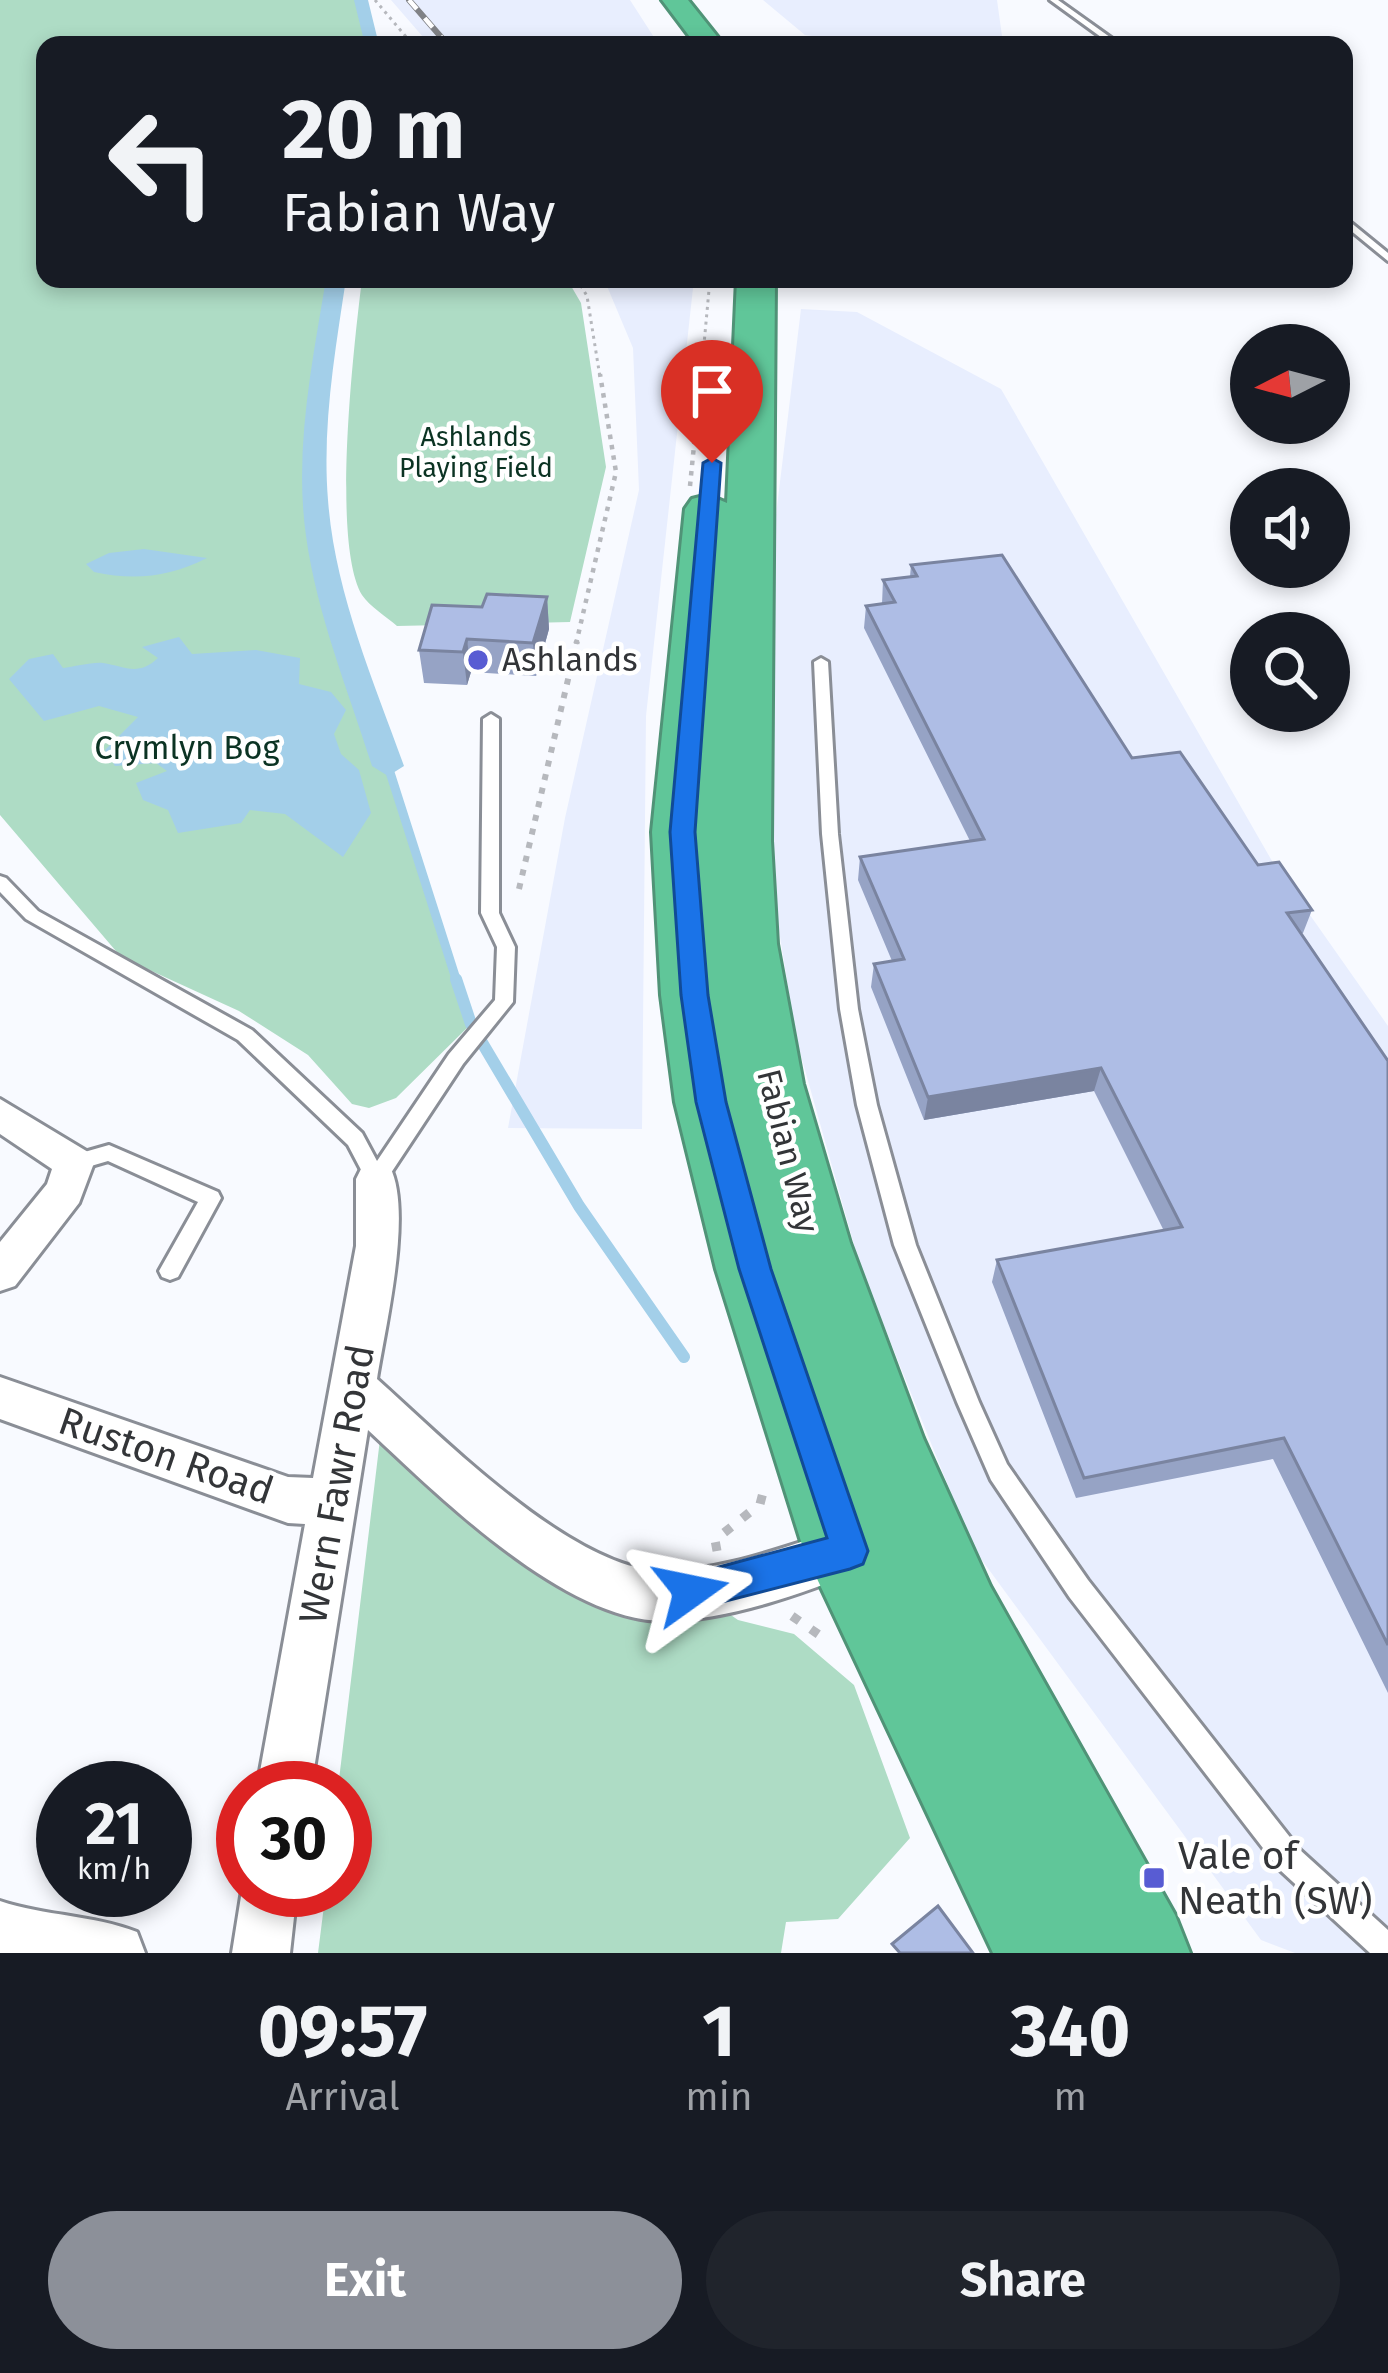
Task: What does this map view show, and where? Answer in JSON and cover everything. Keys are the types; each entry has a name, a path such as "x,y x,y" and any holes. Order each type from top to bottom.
{"highway":[{"path":"654,0 680,36"},
{"path":"675,0 703,36"},
{"name":"Fabian Way","path":"726,288 682,832 694,995 711,1102 755,1269 850,1551 1049,1953"},
{"name":"Fabian Way","path":"756,288 741,841 745,944 768,1084 811,1244 881,1439 948,1600 1136,1953"}],"street":[{"path":"0,1114 74,1163 65,1191 0,1273"},
{"name":"Wern Fawr Road","path":"289,1761 377,1246 376,1179"},
{"path":"354,1388 498,1513 576,1569 612,1587 657,1596 680,1593 725,1586 850,1551"},
{"name":"Ruston Road","path":"0,1397 288,1500 334,1502"},
{"path":"261,1953 266,1917"},
{"path":"0,1930 35,1942 116,1953"}],"lane":[{"path":"1053,0 1104,36"},
{"path":"1353,228 1388,258"},
{"path":"820,662 831,851 849,1009 867,1105 905,1245 968,1402 999,1472 1079,1589 1290,1860 1388,1950"},
{"path":"0,882 32,915 245,1035 356,1139 376,1179 456,1059 504,1001 506,947 490,913 491,719"},
{"path":"74,1163 109,1153 212,1198 170,1271"}],"path":[{"path":"375,0 405,36"},
{"path":"506,947 616,472 582,288"},
{"path":"697,1548 715,1540"}],"shaded area":[{"path":"391,0 630,0 653,36 422,36"},
{"path":"763,0 997,0 1002,36 812,36"},
{"path":"608,288 693,288 646,716 642,1129 508,1128 565,818 639,490 633,348"},
{"path":"801,309 857,312 1001,389 1272,861 1388,1026 1388,1953 1295,1953 1261,1940 973,1548 860,1266 796,1038 770,873 775,523"}],"green space":[{"name":"Crymlyn Bog","path":"0,0 361,0 370,36 36,36 36,288 335,288 323,361 314,498 327,579 471,1024 396,1098 369,1108 352,1104 308,1055 239,1011 121,957 0,815"},
{"name":"Ashlands Playing Field","path":"361,288 572,288 581,303 606,467 570,622 397,626 362,595 348,532 350,394"},
{"path":"381,1431 489,1526 712,1602 738,1620 794,1634 854,1685 910,1838 838,1919 786,1922 781,1953 318,1953 323,1917 372,1917 372,1761 341,1761"}],"water":[{"path":"144,549 207,558 138,577 94,572 86,564 109,553"},
{"path":"179,637 192,654 256,650 300,658 299,684 331,692 346,710 334,734 341,754 359,770 371,813 343,857 285,814 250,810 241,823 178,833 168,810 143,800 136,783 167,771 156,763 115,766 105,750 138,717 99,706 44,721 9,679 29,659 53,654 63,668 98,663 144,667 158,658 142,647"}],"building":[{"path":"1002,555 1132,758 1180,752 1258,865 1279,862 1312,910 1287,913 1388,1061 1388,1645 1284,1438 1084,1478 997,1260 1182,1227 1101,1068 928,1097 874,964 904,959 860,857 984,839 866,606 895,602 883,580 917,576 911,565"},
{"path":"487,594 547,597 533,643 467,639 463,652 419,650 432,605 482,607"},
{"path":"938,1906 973,1953 900,1953 892,1944"}],"waterway":[{"path":"361,0 370,36"},
{"path":"335,288 317,417 318,534 343,635 388,766"},
{"path":"388,766 457,982"},
{"path":"457,982 471,1024 579,1206 684,1357"}],"railway":[{"path":"409,0 440,36"}],"place":[{"name":"Ashlands","path":"478,660"},
{"name":"Vale of Neath (SW)","path":"1154,1878"}],"route":[{"path":"691,1591 850,1551 755,1269 711,1102 694,995 682,832 712,463"}]}
